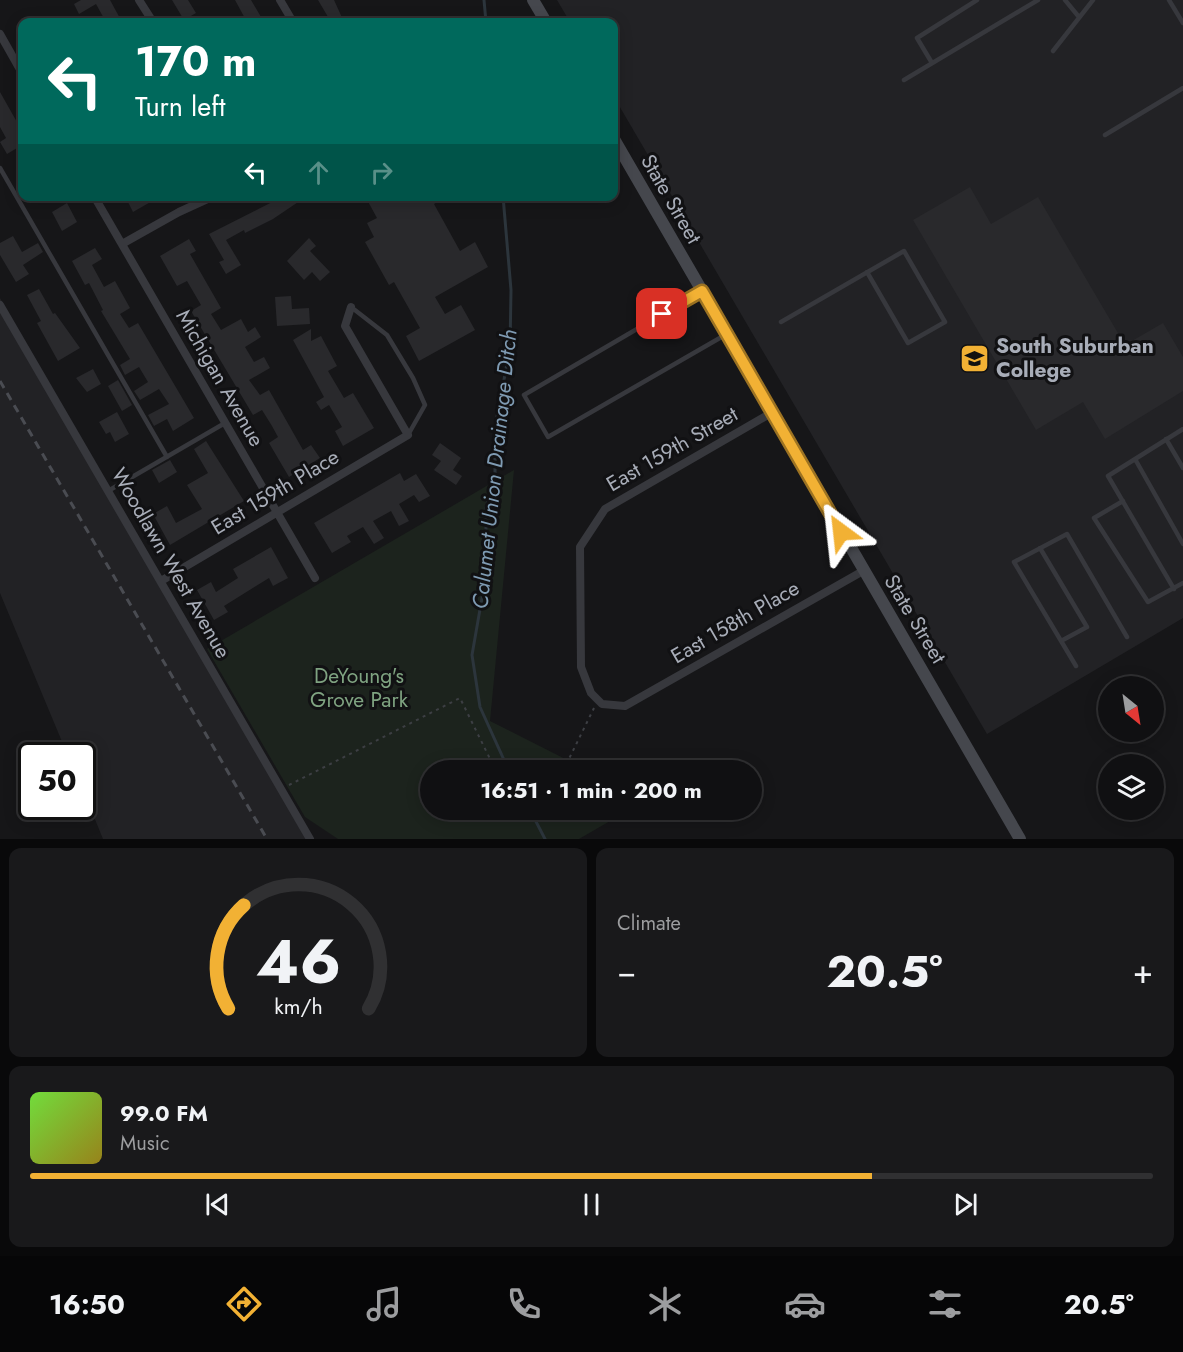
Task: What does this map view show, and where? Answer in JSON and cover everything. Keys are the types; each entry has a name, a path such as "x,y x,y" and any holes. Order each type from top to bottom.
{"main road":[{"path":"533,0 544,18"},
{"name":"State Street","path":"618,146 1020,839"}],"street":[{"path":"139,0 150,18"},
{"path":"280,0 291,18"},
{"path":"0,34 18,66"},
{"name":"Michigan Avenue","path":"97,201 315,578"},
{"path":"122,244 203,201"},
{"name":"Woodlawn West Avenue","path":"0,305 310,839"},
{"path":"351,307 345,326 408,435"},
{"name":"East 159th Street","path":"598,700 591,693 581,667 580,547 593,523 605,509 773,412"},
{"name":"East 159th Place","path":"161,581 408,435"},
{"name":"East 158th Place","path":"598,700 602,704 625,706 863,570"}],"lane":[{"path":"932,63 916,38 977,0"},
{"path":"904,80 1036,0"},
{"path":"1065,0 1079,17"},
{"path":"1053,51 1093,0"},
{"path":"1170,0 1183,23"},
{"path":"1104,135 1183,88"},
{"path":"0,168 18,199"},
{"path":"19,201 167,457"},
{"path":"781,322 867,272 904,251 945,322 908,343 867,272"},
{"path":"702,291 524,395 548,437 727,334"},
{"path":"351,307 387,335 417,387 425,405 408,435"},
{"path":"108,491 225,423"},
{"path":"1174,589 1108,476 1183,429"},
{"path":"1167,439 1183,468"},
{"path":"1135,459 1183,544"},
{"path":"1123,501 1095,518 1148,603 1183,583"},
{"path":"1076,666 1014,561 1067,534 1127,637"},
{"path":"1040,548 1087,627 1061,641"}],"path":[{"path":"281,789 460,698 491,760"},
{"path":"568,760 598,700"}],"shaded area":[{"name":"South Suburban College","path":"557,0 1183,0 1183,618 987,734 618,104 618,18 568,18"},
{"path":"0,298 310,839 103,839 95,820 96,742 62,742 0,593"}],"green space":[{"name":"DeYoung's Grove Park","path":"514,470 490,721 567,760 420,760 420,820 612,820 579,839 338,839 305,817 207,649"}],"building":[{"path":"81,0 110,0 120,18 104,18 96,4 79,14 74,4"},
{"path":"172,0 188,0 196,13 183,18"},
{"path":"235,0 251,0 262,18 245,18"},
{"path":"318,0 334,0 342,18 329,18"},
{"path":"0,92 18,124 18,147 7,154 0,142 6,138 0,127"},
{"name":"South Suburban College","path":"970,187 991,224 1038,197 1125,345 1163,323 1183,357 1183,391 1105,439 1083,402 1036,430 913,220"},
{"path":"128,201 152,201 133,212"},
{"path":"274,201 300,201 273,219 226,240 241,265 226,274 219,262 224,260 209,234"},
{"path":"368,201 438,201 434,204 460,251 475,242 488,267 435,297 445,314 461,305 475,330 419,361 406,336 420,328 394,282 389,285 365,242 374,237 367,223 377,218"},
{"path":"67,203 77,222 62,231 52,212"},
{"path":"13,236 22,252 38,243 43,252 23,265 29,274 16,282 0,255 0,243"},
{"path":"309,238 316,246 310,251 330,272 320,281 312,272 304,280 287,261"},
{"path":"189,239 196,251 190,254 221,308 211,314 221,330 241,319 248,332 255,327 261,337 245,347 254,362 264,357 270,368 249,380 260,395 269,390 303,450 311,445 320,458 289,477 269,443 278,437 272,426 262,410 253,415 191,311 201,305 187,281 177,286 160,256"},
{"path":"95,248 102,259 92,265 104,287 115,281 130,308 120,314 129,328 138,323 194,418 173,431 167,419 154,426 148,415 169,404 159,389 140,400 134,391 148,382 139,367 125,375 120,365 130,359 101,311 103,310 89,283 85,285 72,261"},
{"path":"39,289 53,314 55,313 80,348 58,361 37,323 41,321 27,295"},
{"path":"291,296 292,309 309,308 310,324 277,326 275,297"},
{"path":"311,329 311,341 321,336 337,366 328,371 344,398 353,393 374,428 343,446 335,431 342,427 329,405 321,410 316,402 324,397 293,340"},
{"path":"93,369 101,384 87,392 76,378"},
{"path":"118,380 132,405 122,411 108,386"},
{"path":"117,412 129,434 115,442 110,432 106,434 99,422"},
{"path":"206,441 244,501 170,545 153,514 167,506 176,523 202,509 187,485 208,473 194,449"},
{"path":"440,443 461,458 453,470 462,476 456,485 434,470 441,461 432,455"},
{"path":"170,460 177,472 159,483 152,470"},
{"path":"400,473 404,481 416,474 430,496 419,502 414,495 399,504 409,521 399,526 391,511 373,521 384,538 374,544 363,527 347,536 351,542 332,553 314,523"},
{"path":"271,547 288,578 273,586 269,578 224,606 228,612 214,620 197,590 211,582 216,592 238,578 233,569"}],"waterway":[{"name":"Calumet Union Drainage Ditch","path":"484,0 486,18"},
{"name":"Calumet Union Drainage Ditch","path":"503,201 511,290 510,348 495,427 495,473 486,508 486,575 472,655 480,707 504,760"},
{"name":"Calumet Union Drainage Ditch","path":"535,820 545,839"}],"railway":[{"path":"0,381 267,839"}],"place":[{"name":"South Suburban College","path":"975,358"}],"route":[{"path":"662,314 702,291 841,532"}]}
